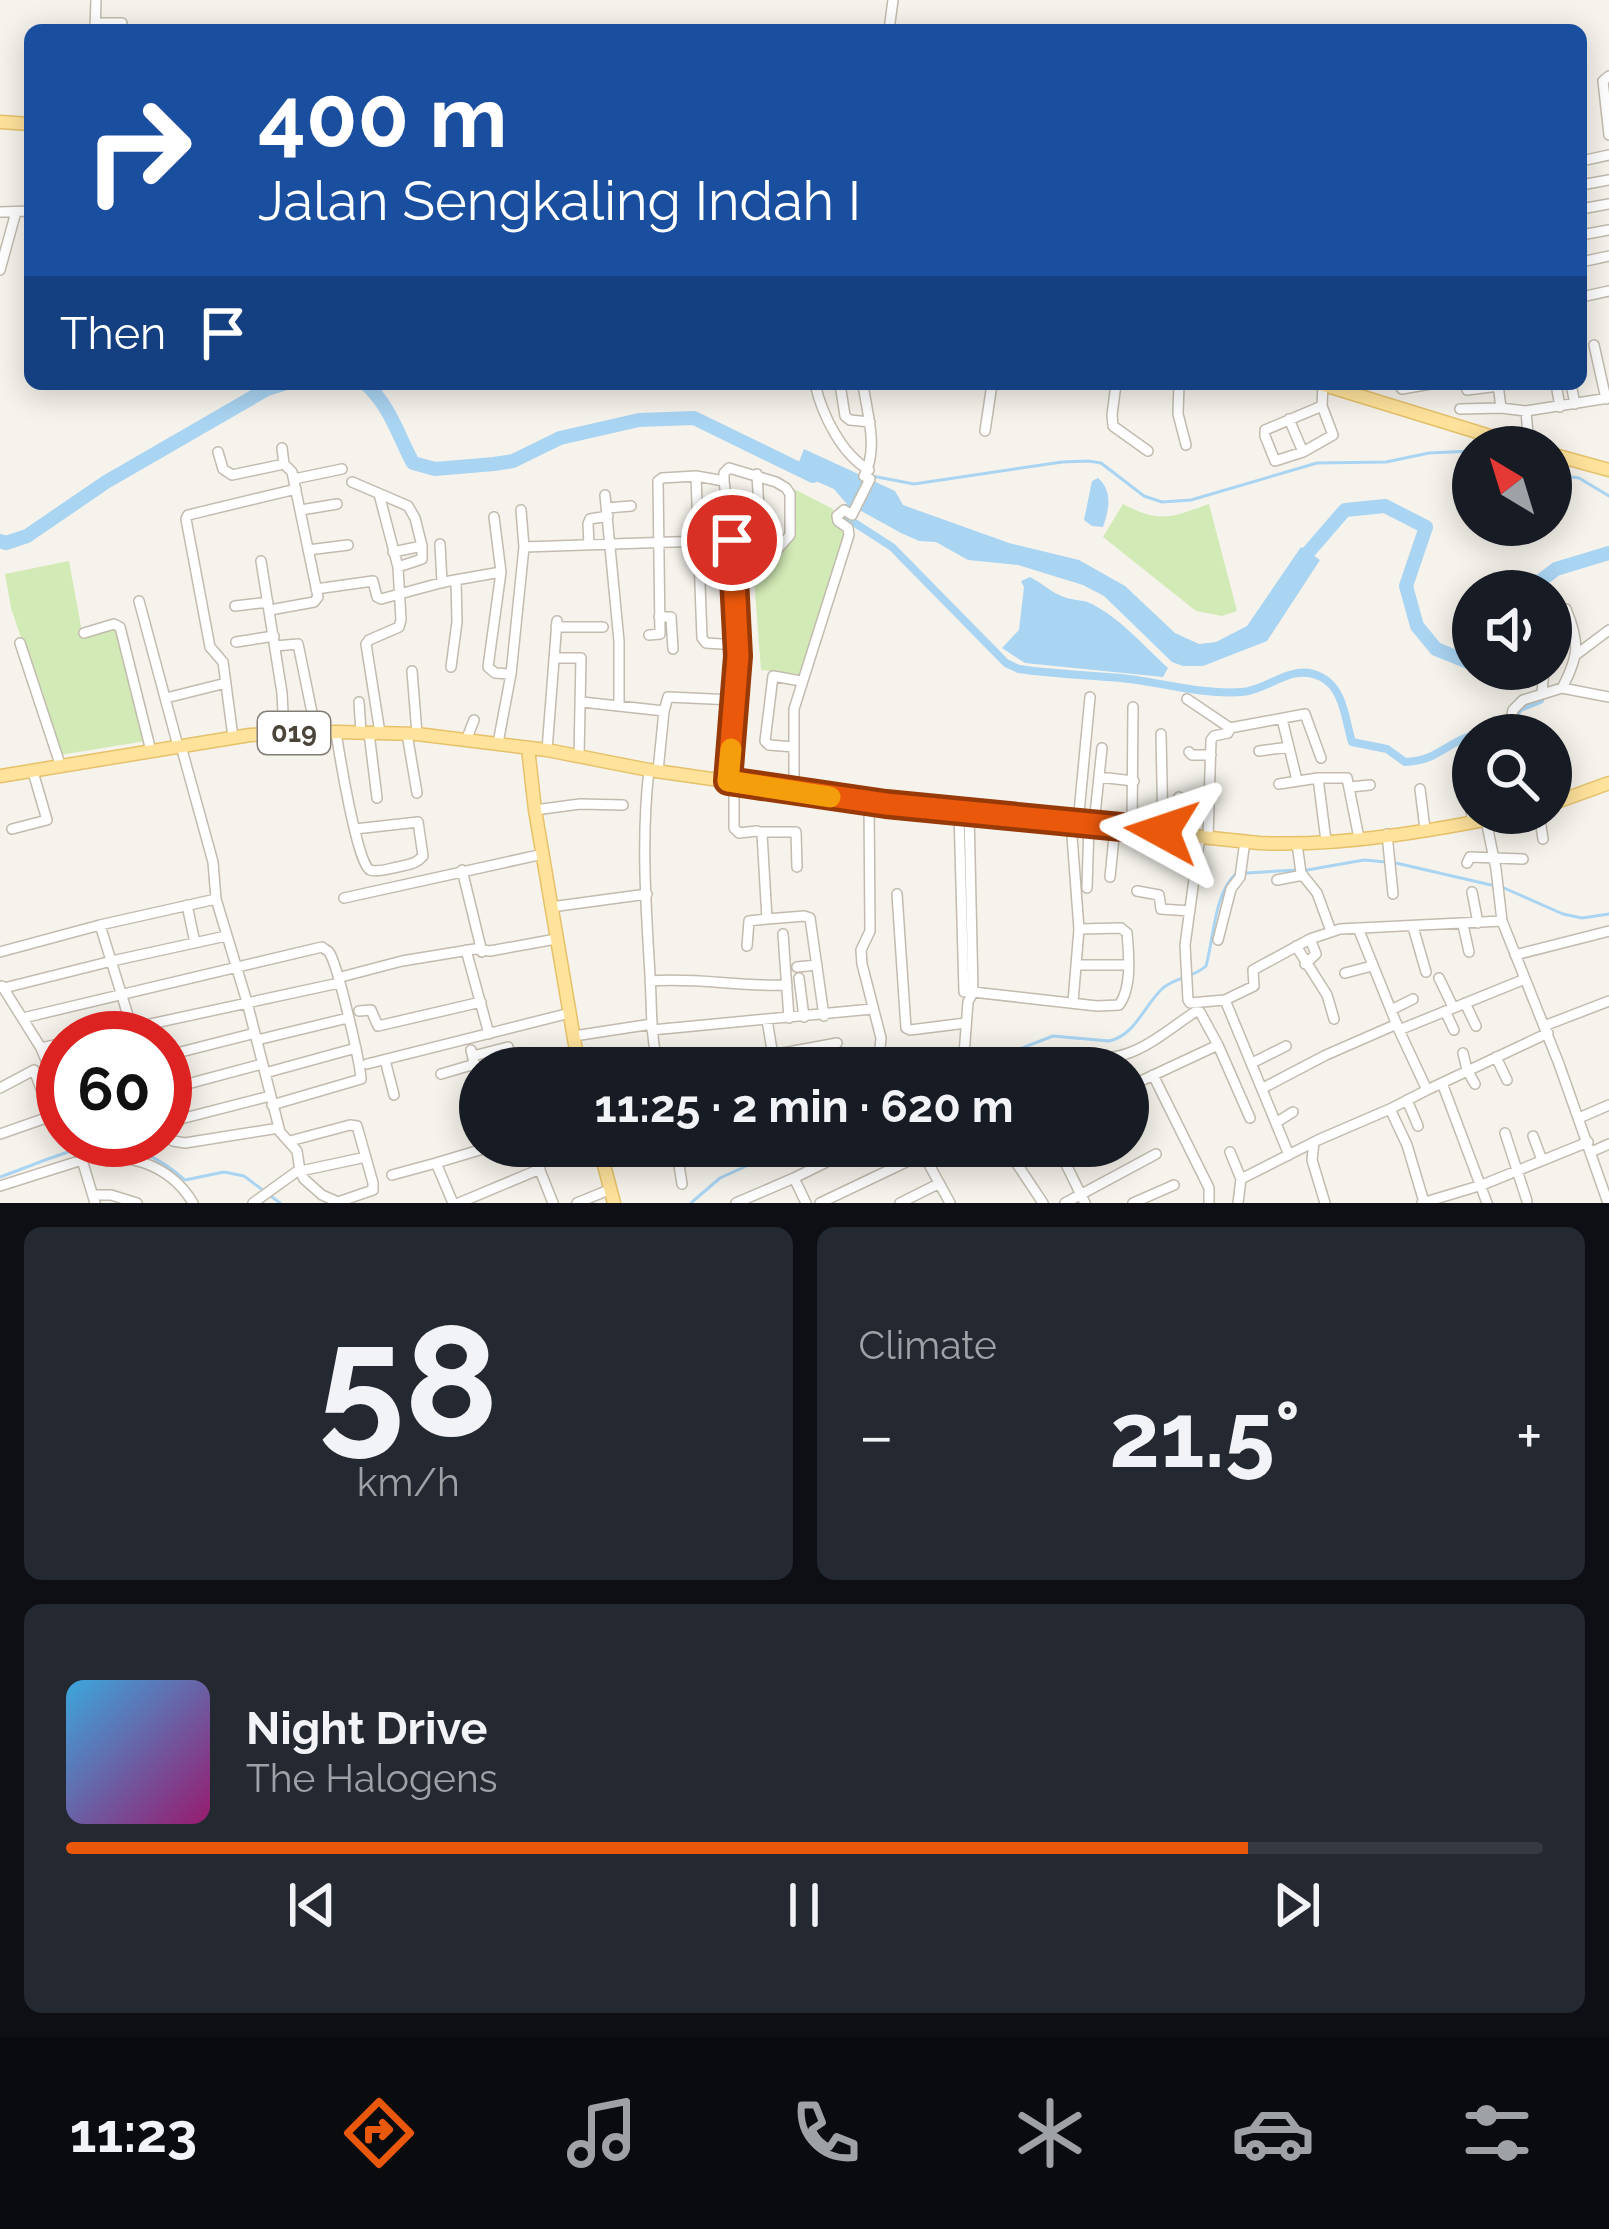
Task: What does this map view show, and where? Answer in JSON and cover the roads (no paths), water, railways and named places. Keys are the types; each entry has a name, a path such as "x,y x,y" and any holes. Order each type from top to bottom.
{"main road":[{"path":"1361,390 1460,426"},
{"path":"1572,460 1609,470"},
{"name":"019","path":"61,767 233,737 316,732 412,734 467,738 869,802 1245,841 1297,844 1452,825"},
{"path":"529,748 535,810 576,1047"},
{"path":"0,775 61,767"},
{"path":"1572,796 1609,783"}],"street":[{"path":"113,24 122,23"},
{"path":"1609,76 1603,81 1609,135"},
{"path":"0,212 24,211"},
{"path":"0,270 16,212"},
{"path":"1469,426 1466,409 1526,412 1608,399 1594,345"},
{"path":"817,390 824,413 868,476"},
{"path":"841,390 844,416 870,422"},
{"path":"794,792 792,719 849,535 837,519 839,512 849,512 868,476 870,422 864,390"},
{"path":"985,431 991,390"},
{"path":"1115,390 1113,426 1148,451"},
{"path":"1179,390 1178,414 1186,445"},
{"path":"1322,390 1322,406 1333,435 1278,462 1273,458 1264,432 1322,406"},
{"path":"1499,390 1501,408"},
{"path":"1557,390 1560,407"},
{"path":"1572,390 1575,404"},
{"path":"1526,412 1527,426"},
{"path":"1289,419 1303,452"},
{"path":"282,448 284,464"},
{"path":"218,452 223,469 232,475 284,464 292,469 318,597 314,602 235,606"},
{"path":"734,574 754,572 790,535 791,511 788,490 757,474 729,468 724,477 737,645 731,781 734,828 739,833 796,832 796,867"},
{"path":"233,737 224,662 210,647 188,515 342,469"},
{"path":"757,474 762,565"},
{"path":"696,476 702,638 706,643 737,645"},
{"path":"650,635 660,635 658,482 662,478 724,477"},
{"path":"352,482 408,506 415,518 422,560 398,567"},
{"path":"377,798 366,644 399,627 401,620 398,567 379,494"},
{"path":"605,495 619,641 619,704"},
{"path":"302,509 337,504"},
{"path":"589,545 590,520 631,506"},
{"path":"498,743 511,674 524,547 520,510"},
{"path":"494,517 501,572 488,668 511,674"},
{"path":"524,547 732,540"},
{"path":"440,544 442,583"},
{"path":"308,550 348,545"},
{"path":"393,552 422,546"},
{"path":"261,561 284,733"},
{"path":"316,589 371,580 379,599 501,572"},
{"path":"451,667 457,622 455,580"},
{"path":"139,601 213,862 216,899 282,1136 297,1151 300,1172 322,1195 338,1202 370,1192 374,1183 361,1132 353,1125 290,1142"},
{"path":"659,617 672,618 674,649"},
{"path":"547,750 556,624 603,627"},
{"path":"84,633 120,627 151,751"},
{"path":"1572,665 1577,653 1609,629"},
{"path":"1572,633 1577,653"},
{"path":"236,642 298,644 316,732"},
{"path":"20,643 61,767"},
{"path":"554,658 581,652 579,757"},
{"path":"412,671 417,793"},
{"path":"794,747 765,741 773,676 801,681"},
{"path":"166,698 226,682"},
{"path":"1513,714 1523,700 1554,690"},
{"path":"1572,690 1609,697"},
{"path":"1073,1002 1090,697"},
{"path":"655,1047 645,815 665,699 734,700"},
{"path":"1187,699 1230,728 1307,715 1321,758"},
{"path":"359,702 370,733"},
{"path":"582,702 664,711"},
{"path":"1132,829 1133,707"},
{"path":"1282,719 1297,780"},
{"path":"467,738 474,720"},
{"path":"1230,728 1228,734 1210,740 1204,836 1185,945 1190,1002 1225,1002 1255,986 1252,971 1336,930 1502,921"},
{"path":"335,732 355,830 363,863 378,871 422,860 418,822 355,830"},
{"path":"1161,734 1162,831"},
{"path":"1197,739 1210,740"},
{"path":"1259,751 1289,747"},
{"path":"1087,888 1083,824 1100,778 1102,748"},
{"path":"1189,752 1210,755"},
{"path":"12,829 47,820 33,772"},
{"path":"1100,778 1134,781"},
{"path":"1318,778 1326,841"},
{"path":"1280,784 1318,778 1370,785"},
{"path":"1349,783 1359,838"},
{"path":"1420,789 1425,829"},
{"path":"1178,797 1179,832"},
{"path":"869,802 871,931 861,948 880,1047"},
{"path":"535,810 623,805"},
{"path":"964,812 968,995 964,1047"},
{"path":"1110,877 1115,827"},
{"path":"760,832 767,919"},
{"path":"1387,834 1393,894"},
{"path":"1484,834 1494,859 1502,921 1608,1203"},
{"path":"1542,834 1543,839"},
{"path":"1218,940 1231,889 1241,871 1245,841"},
{"path":"1297,844 1302,872 1346,944"},
{"path":"344,898 543,854"},
{"path":"1467,862 1470,857 1523,859"},
{"path":"462,870 482,952"},
{"path":"1277,880 1302,872"},
{"path":"1137,891 1158,894 1160,909 1190,911"},
{"path":"1472,892 1478,923"},
{"path":"551,908 647,894"},
{"path":"897,894 906,1028 966,1025"},
{"path":"0,952 216,899"},
{"path":"187,905 195,943"},
{"path":"747,946 749,921 808,916 824,1016"},
{"path":"100,925 128,1011"},
{"path":"1463,925 1468,952"},
{"path":"1413,927 1426,972"},
{"path":"968,995 1110,1007 1122,1004 1127,987 1125,930 1079,928"},
{"path":"1358,928 1427,1090"},
{"path":"1515,956 1609,931"},
{"path":"783,934 789,1018"},
{"path":"1281,935 1328,994 1334,1018"},
{"path":"36,1040 2,986 226,936"},
{"path":"192,1017 402,962 556,939"},
{"path":"1305,964 1316,954 1310,939"},
{"path":"1168,945 1185,945"},
{"path":"23,1018 322,946 340,980 360,1064 359,1081 192,1120"},
{"path":"466,950 489,1034"},
{"path":"804,1017 798,972 817,965"},
{"path":"1077,965 1127,965"},
{"path":"1345,973 1372,966"},
{"path":"650,982 684,978 741,986 787,985"},
{"path":"1439,978 1454,1030"},
{"path":"1263,1088 1326,1054 1525,979"},
{"path":"1391,1010 1413,999"},
{"path":"1241,1179 1520,1049 1546,1029 1609,1001"},
{"path":"359,1011 371,1010 378,1026 481,1002"},
{"path":"1225,1002 1289,1154"},
{"path":"1465,1003 1476,1026"},
{"path":"574,1036 872,1009"},
{"path":"1141,1047 1195,1012 1202,1013 1250,1118"},
{"path":"367,1064 570,1013"},
{"path":"192,1050 348,1018"},
{"path":"767,1020 771,1047"},
{"path":"469,1040 471,1047"},
{"path":"815,1047 837,1043"},
{"path":"1149,1077 1218,1045"},
{"path":"1252,1063 1286,1046"},
{"path":"192,1084 356,1048"},
{"path":"1463,1053 1475,1084"},
{"path":"1496,1057 1508,1080"},
{"path":"1396,1065 1412,1058"},
{"path":"385,1060 394,1095"},
{"path":"441,1074 459,1066"},
{"path":"0,1088 34,1070 36,1074"},
{"path":"1153,1075 1209,1188 1209,1203"},
{"path":"1442,1083 1487,1203"},
{"path":"1407,1100 1418,1126"},
{"path":"1579,1118 1609,1105"},
{"path":"1390,1109 1407,1145 1423,1202 1482,1185 1542,1160 1609,1144"},
{"path":"1276,1122 1293,1112"},
{"path":"0,1134 36,1121"},
{"path":"192,1142 279,1128"},
{"path":"1505,1133 1527,1201"},
{"path":"1533,1136 1542,1160"},
{"path":"1314,1142 1312,1160 1325,1203"},
{"path":"1230,1152 1241,1179 1238,1203"},
{"path":"1064,1203 1083,1198 1156,1154"},
{"path":"392,1175 459,1156"},
{"path":"262,1200 292,1174 366,1157"},
{"path":"436,1162 456,1203 540,1169 553,1203"},
{"path":"0,1186 43,1167"},
{"path":"84,1167 94,1199 111,1195 137,1203"},
{"path":"153,1167 173,1179 193,1203"},
{"path":"316,1167 322,1195"},
{"path":"679,1167 682,1184"},
{"path":"736,1203 815,1167"},
{"path":"820,1203 889,1167"},
{"path":"930,1167 950,1203"},
{"path":"1019,1167 1043,1203"},
{"path":"1068,1167 1083,1198"},
{"path":"794,1178 806,1203"},
{"path":"900,1203 938,1184"},
{"path":"1133,1203 1174,1185"},
{"path":"577,1203 612,1196"}],"water":[{"path":"804,449 895,491 903,505 1009,543 1079,560 1125,586 1175,633 1199,644 1216,642 1247,626 1301,547 1320,560 1267,641 1203,666 1183,666 1172,662 1104,596 1083,585 1018,565 968,560 936,542 901,533 845,502 834,489 795,472"},
{"path":"1098,478 1108,495 1103,527 1084,520 1092,481"},
{"path":"1030,577 1113,617 1168,668 1163,677 1025,663 1002,648 1019,630 1021,581"}],"waterway":[{"path":"0,541 27,536 106,482 265,390"},
{"path":"371,390 413,463 435,469 513,461 560,438 639,420 694,418 813,476"},
{"path":"872,476 914,484 1088,461 1101,463 1144,496 1162,502 1191,500 1317,463 1386,462 1452,452"},
{"path":"1572,477 1609,496"},
{"path":"854,496 847,518 892,547 1006,663 1019,669 1227,692 1252,690 1290,675 1310,673 1335,689 1352,742 1387,749 1405,762 1425,759 1452,745"},
{"path":"1299,563 1345,510 1385,506 1426,527 1406,586 1417,626 1436,649 1452,655"},
{"path":"1555,570 1609,553"},
{"path":"1516,713 1540,700"},
{"path":"1307,870 1364,860 1386,862"},
{"path":"1396,863 1504,888 1563,914 1582,918 1609,914"},
{"path":"1247,873 1297,870"},
{"path":"1025,1047 1053,1036 1109,1041 1133,1026 1163,988 1206,966 1219,903 1237,873"},
{"path":"0,1177 73,1151 116,1146 161,1162 185,1180 224,1172 244,1176 280,1203"},
{"path":"691,1203 720,1178 744,1167"}]}
